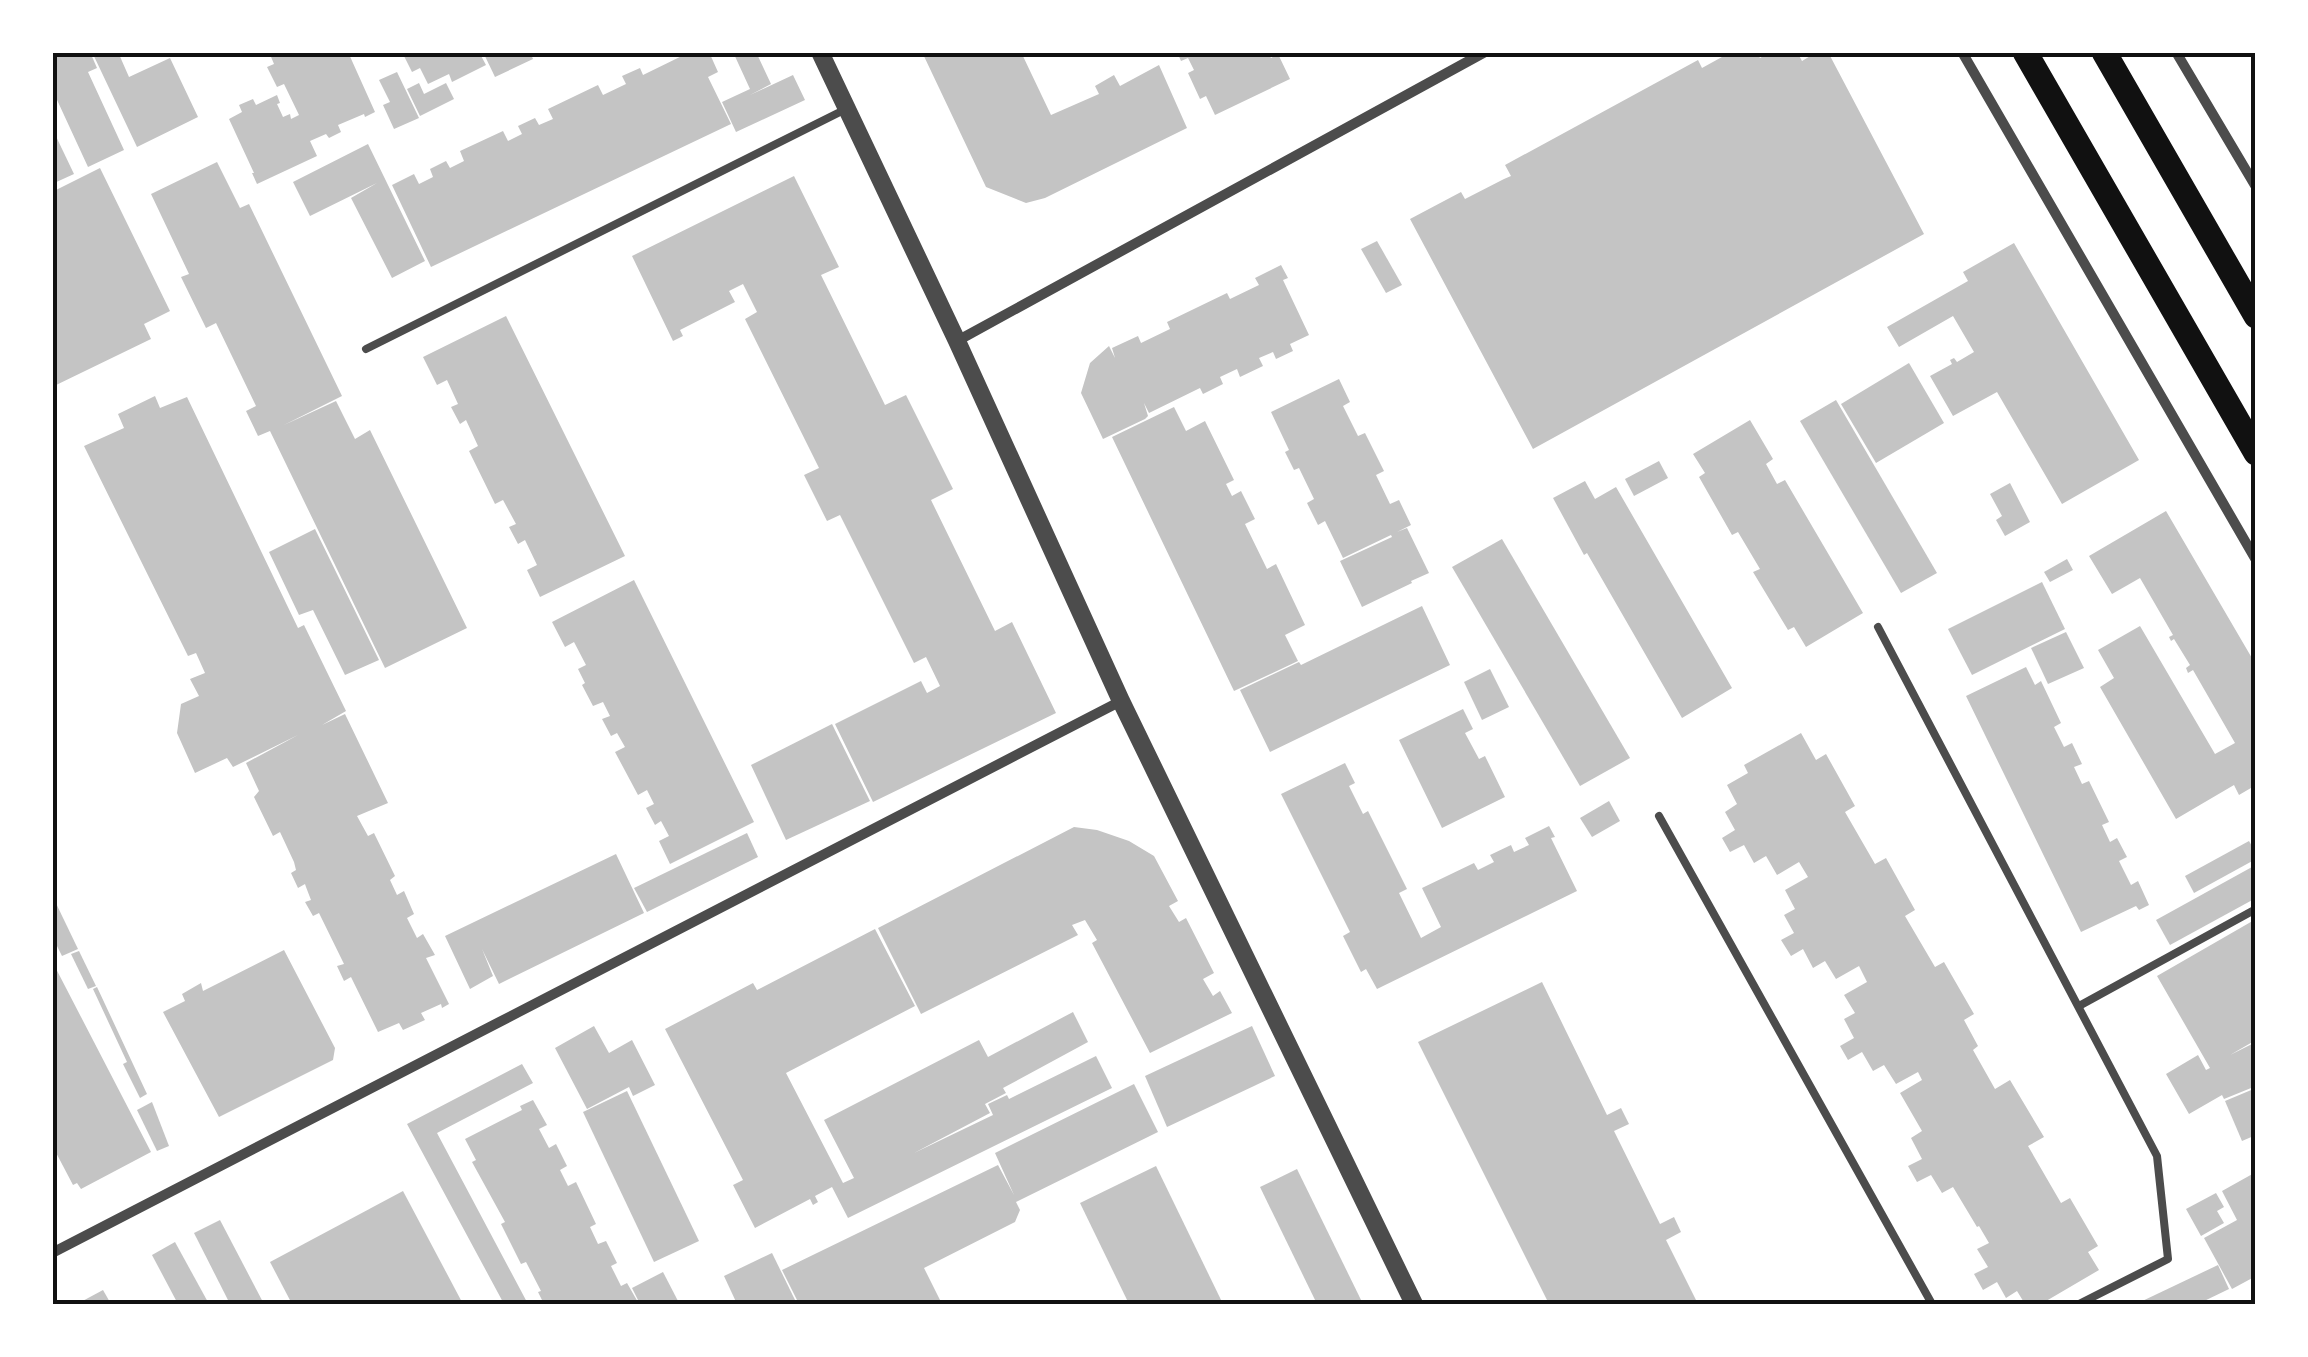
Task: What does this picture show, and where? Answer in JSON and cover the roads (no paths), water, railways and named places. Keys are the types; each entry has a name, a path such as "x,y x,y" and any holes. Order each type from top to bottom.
{"main road":[{"path":"2025,52 2256,453"},
{"path":"2104,52 2256,316"}],"street":[{"path":"820,52 1121,701 1414,1304"},
{"path":"957,341 1485,52"},
{"path":"1962,52 2256,560"},
{"path":"2176,52 2256,188"},
{"path":"52,1254 1121,701"}],"lane":[{"path":"366,349 846,109"},
{"path":"1878,627 2157,1156 2168,1259 2078,1304"},
{"path":"1660,816 1932,1304"},
{"path":"2079,1006 2256,909"}]}
